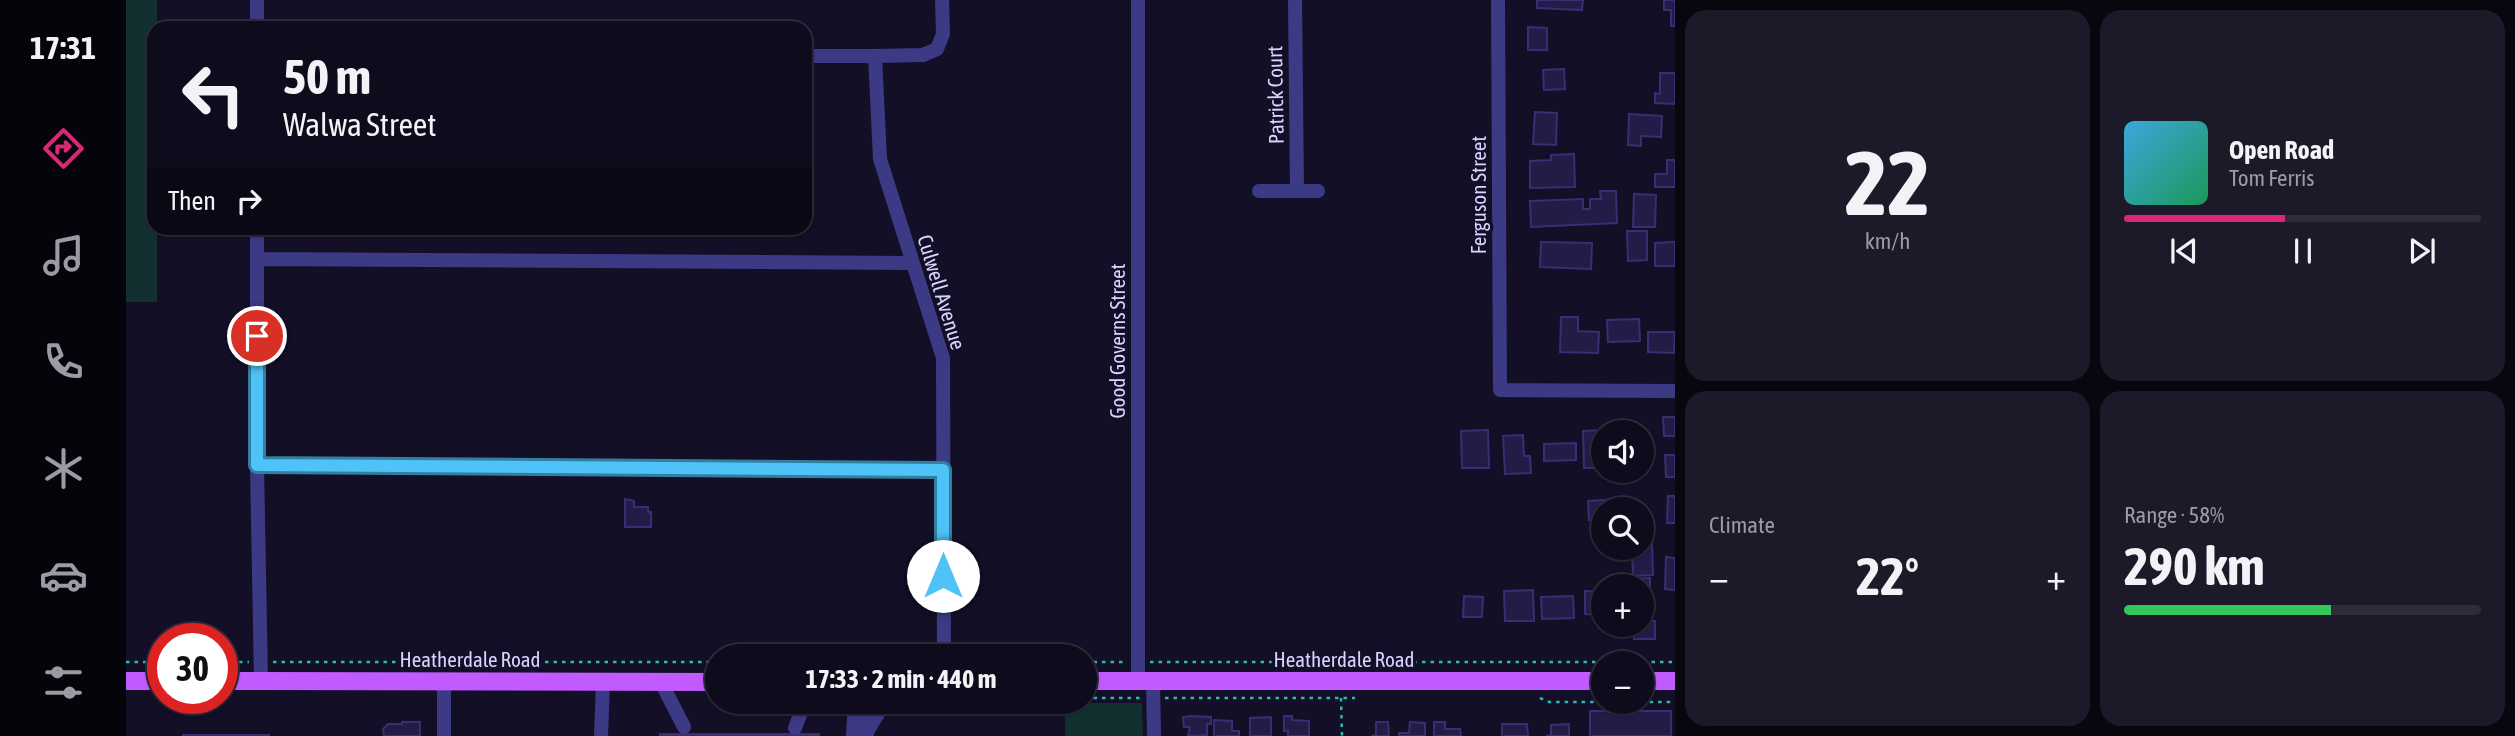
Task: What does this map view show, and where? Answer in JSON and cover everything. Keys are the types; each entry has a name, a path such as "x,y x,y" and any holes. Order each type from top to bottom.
{"main road":[{"path":"126,681 147,681"},
{"name":"Heatherdale Road","path":"238,681 705,682"},
{"name":"Heatherdale Road","path":"1097,682 1148,687 1591,681"},
{"path":"1654,681 1675,681"}],"street":[{"path":"257,0 257,21"},
{"path":"812,56 923,55 937,48 943,34 942,0"},
{"name":"Good Governs Street","path":"1138,0 1138,662 1148,687 1154,736"},
{"name":"Patrick Court","path":"1295,0 1297,190"},
{"name":"Ferguson Street","path":"1498,0 1500,390 1675,391"},
{"name":"Culwell Avenue","path":"875,56 880,159 943,358 943,644"},
{"path":"1259,191 1318,191"},
{"path":"257,235 261,681"},
{"path":"257,260 911,263"},
{"path":"257,465 943,470"},
{"path":"443,736 444,682"},
{"path":"601,736 603,682"},
{"path":"661,682 684,727"},
{"path":"795,728 800,714"},
{"path":"858,714 863,734"},
{"path":"863,714 863,734"},
{"path":"863,734 877,714"}],"path":[{"path":"126,662 147,662"},
{"path":"238,662 705,662"},
{"path":"1097,662 1675,662"},
{"path":"1097,696 1148,687 1355,698"},
{"path":"1537,696 1549,702 1675,702"},
{"path":"1341,698 1342,736"}],"green space":[{"path":"126,0 157,0 157,21 147,21 147,235 157,235 157,302 126,302"},
{"path":"1097,703 1142,703 1143,736 1065,736 1065,714 1097,714"}],"building":[{"path":"1537,0 1583,0 1582,10 1537,8"},
{"path":"1664,0 1675,0 1675,26 1671,26 1671,10 1664,10"},
{"path":"1528,27 1547,28 1547,50 1528,50"},
{"path":"1564,69 1565,89 1544,90 1543,70"},
{"path":"1660,73 1675,73 1675,104 1655,103 1655,93 1660,94"},
{"path":"1535,112 1557,113 1556,145 1533,144"},
{"path":"1629,114 1662,116 1661,137 1641,136 1641,146 1628,145"},
{"path":"1574,154 1575,187 1530,188 1530,161 1551,160 1551,155"},
{"path":"1667,160 1675,160 1675,187 1655,187 1655,174 1667,174"},
{"path":"1600,191 1616,191 1617,223 1531,227 1530,201 1583,199 1583,209 1590,209 1590,199 1601,199"},
{"path":"1634,194 1656,195 1655,227 1633,227"},
{"path":"1627,231 1647,231 1647,260 1628,261"},
{"path":"1541,242 1592,243 1591,269 1540,267"},
{"path":"1675,242 1675,266 1655,266 1655,243"},
{"path":"1561,317 1578,317 1578,331 1599,332 1598,353 1560,352"},
{"path":"1639,319 1640,341 1608,342 1607,320"},
{"path":"1648,332 1675,332 1674,353 1648,352"},
{"path":"1663,417 1675,417 1675,436 1664,436"},
{"path":"1488,430 1489,468 1462,468 1461,431"},
{"path":"1583,431 1591,431 1591,468 1584,468"},
{"path":"1523,435 1524,456 1530,456 1531,473 1505,474 1503,436"},
{"path":"1576,443 1576,460 1544,461 1544,444"},
{"path":"1665,455 1675,455 1675,477 1666,477"},
{"path":"1668,496 1675,496 1675,523 1667,523"},
{"path":"625,499 634,501 634,507 648,507 648,512 651,512 651,527 625,527"},
{"path":"1588,501 1591,501 1591,520 1589,520"},
{"path":"1666,557 1675,558 1675,590 1665,589"},
{"path":"1632,560 1653,560 1653,574 1633,574"},
{"path":"1533,590 1534,621 1505,621 1504,591"},
{"path":"1585,591 1591,591 1591,614 1585,614"},
{"path":"1464,596 1483,597 1482,617 1463,617"},
{"path":"1573,596 1574,618 1542,619 1541,597"},
{"path":"1655,621 1655,639 1634,639 1654,637"},
{"path":"1590,711 1591,714 1654,714 1654,711 1671,711 1671,736 1590,736"},
{"path":"1284,716 1292,716 1292,720 1309,721 1309,736 1288,736 1288,731 1284,731"},
{"path":"1183,717 1211,717 1211,724 1207,724 1207,735 1188,736 1190,727 1184,727"},
{"path":"1271,717 1271,736 1250,736 1250,718"},
{"path":"1214,720 1232,721 1232,731 1239,731 1239,736 1214,736"},
{"path":"420,722 420,736 384,736 383,729 388,724"},
{"path":"1376,722 1388,722 1389,736 1371,736 1376,735"},
{"path":"1410,722 1425,723 1425,736 1399,736 1399,733 1409,733"},
{"path":"1434,722 1445,722 1445,729 1460,729 1461,736 1434,736"},
{"path":"1502,724 1527,724 1528,736 1502,736"},
{"path":"1569,724 1569,736 1546,736 1551,735 1551,725"},
{"path":"819,734 819,736 660,736"},
{"path":"269,735 269,736 183,736"}],"route":[{"path":"257,336 257,465 943,470 943,576"}]}
